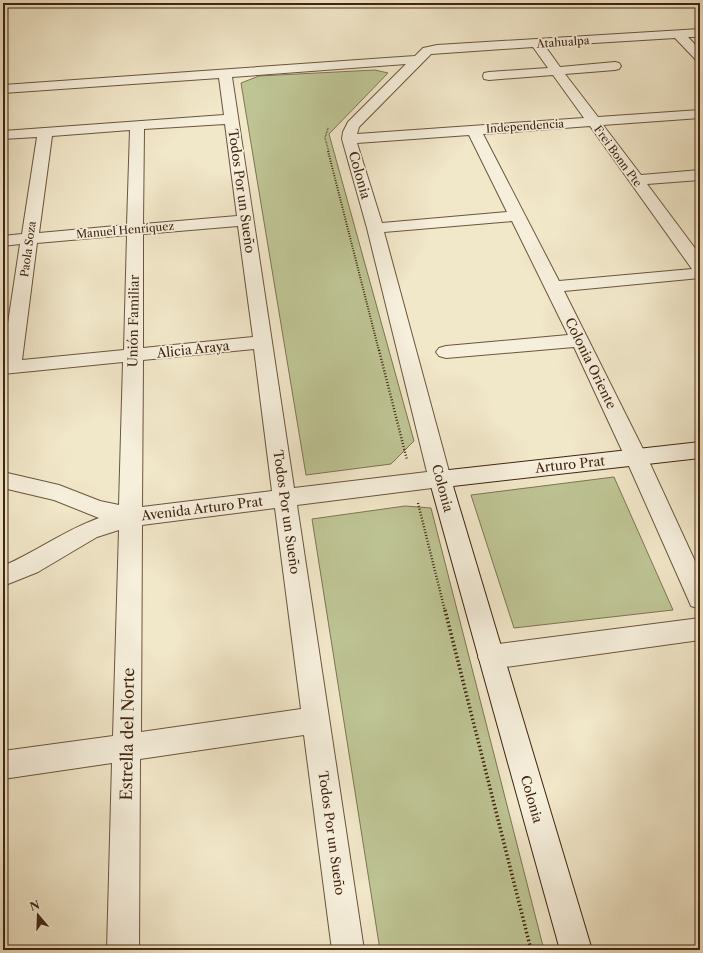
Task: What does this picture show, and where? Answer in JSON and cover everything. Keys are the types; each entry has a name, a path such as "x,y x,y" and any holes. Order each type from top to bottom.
{"street":[{"name":"Atahualpa","path":"3,89 226,73 422,56 537,44 700,33"},
{"path":"679,35 700,57"},
{"name":"Frei Bonn Pte","path":"537,44 700,267"},
{"name":"Colonia","path":"422,56 353,125 349,139 375,228 440,479 576,950"},
{"path":"489,76 614,66"},
{"name":"Todos Por un Sueño","path":"226,73 348,950"},
{"name":"Independencia","path":"349,139 700,114"},
{"path":"3,135 232,119"},
{"name":"Unión Familiar","path":"131,517 137,125"},
{"name":"Colonia Oriente","path":"474,130 580,340 636,457 700,599"},
{"name":"Paola Soza","path":"7,367 30,238 45,132"},
{"path":"636,180 700,175"},
{"path":"375,228 518,216"},
{"name":"Manuel Henríquez","path":"3,241 246,220"},
{"path":"681,241 700,240"},
{"path":"554,287 700,273"},
{"path":"446,352 580,340"},
{"name":"Alicia Araya","path":"7,367 263,342"},
{"name":"Arturo Prat","path":"440,479 700,450"},
{"name":"Avenida Arturo Prat","path":"3,576 30,565 89,532 131,517 440,479"},
{"name":"Avenida Arturo Prat","path":"3,480 60,493 96,509 131,517"},
{"name":"Estrella del Norte","path":"123,950 131,517"},
{"path":"491,658 700,629"},
{"path":"3,765 316,720"}],"green space":[{"path":"375,70 388,73 329,134 414,441 391,464 306,475 241,83 259,76"},
{"path":"614,477 673,610 514,628 471,495"},
{"path":"405,506 431,508 544,950 380,950 312,519"}]}
